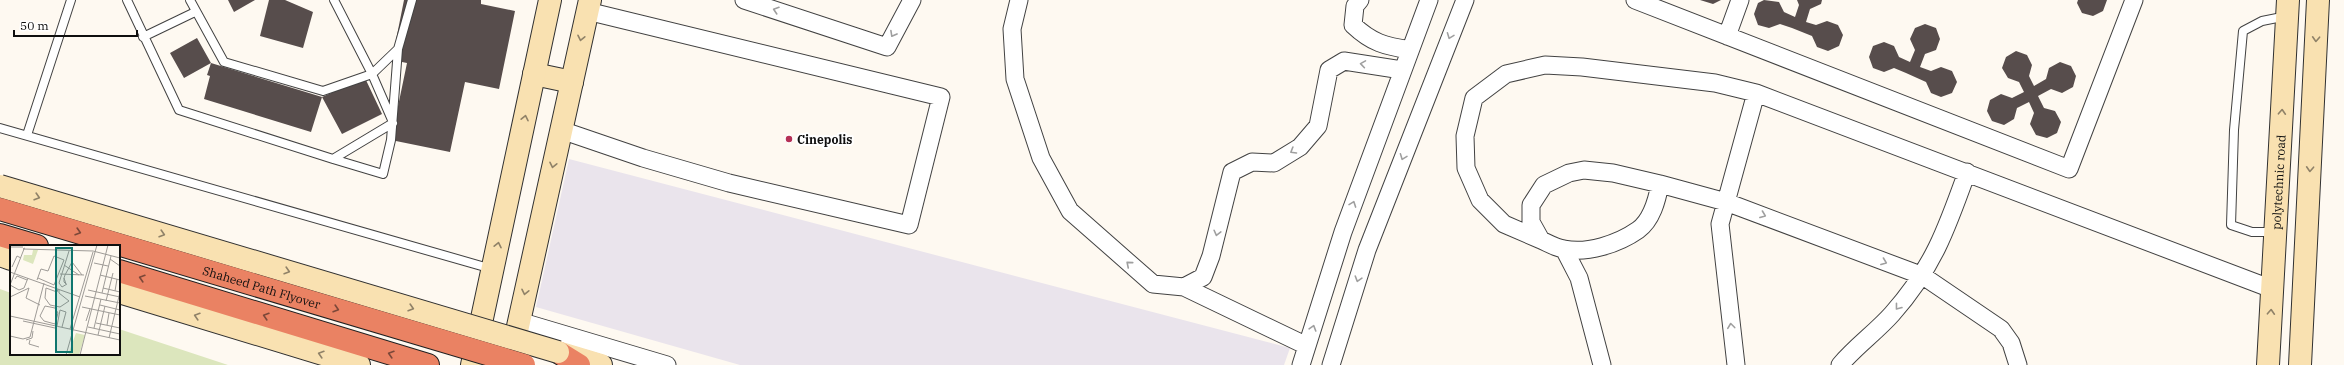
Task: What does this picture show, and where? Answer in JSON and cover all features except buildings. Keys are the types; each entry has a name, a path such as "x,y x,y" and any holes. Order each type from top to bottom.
{"highway":[{"name":"Shaheed Path Flyover","path":"0,209 524,365"},
{"path":"0,235 34,245"},
{"path":"120,271 428,365"},
{"path":"558,352 579,365"}],"street":[{"path":"472,365 550,0"},
{"path":"744,0 886,47 912,0"},
{"path":"1019,0 1012,29 1015,79 1041,158 1070,211 1153,284 1184,287 1307,346"},
{"path":"1360,0 1355,6 1353,25 1365,36 1382,45 1410,50"},
{"path":"1301,365 1343,232 1429,0"},
{"path":"1331,365 1367,250 1465,0"},
{"path":"1635,0 2068,169 2134,0"},
{"path":"1727,36 1740,0"},
{"path":"2300,365 2318,0"},
{"path":"510,365 519,321 588,6 941,96 909,225 730,182 643,158 561,130"},
{"name":"polytechnic road","path":"2268,365 2288,8"},
{"path":"1184,287 1203,277 1211,256 1232,172 1252,162 1274,163 1300,147 1318,126 1329,70 1344,61 1402,70"},
{"path":"1660,184 1658,199 1650,215 1638,230 1595,249 1564,249 1504,224 1480,200 1466,168 1465,136 1474,98 1506,74 1545,65 1715,83 1756,93 2272,289"},
{"path":"534,74 572,82"},
{"path":"1736,365 1720,224 1756,93"},
{"path":"1541,240 1532,222 1532,205 1544,185 1569,173 1584,170 1613,173 1660,184 1726,202 1923,276 2001,329 2011,343 2018,365"},
{"path":"1840,365 1856,346 1892,315 1923,276 1943,238 1967,172"},
{"path":"0,186 601,365"},
{"path":"1564,249 1579,278 1602,365"},
{"path":"0,255 10,259"},
{"path":"120,292 358,365"},
{"path":"519,321 667,365"},
{"path":"2269,342 2301,342"}],"lane":[{"path":"27,136 71,0"},
{"path":"127,0 178,110 383,174 393,123 398,49 412,0"},
{"path":"190,0 195,12 224,62 323,91 372,74 398,49"},
{"path":"334,0 372,74 393,123"},
{"path":"2275,232 2252,232 2231,225 2234,130 2242,31 2288,8"},
{"path":"143,37 195,12"},
{"path":"333,158 393,123"},
{"path":"0,128 493,269"}],"shaded area":[{"path":"569,159 1290,348 1284,365 740,365 536,307"}],"green space":[{"path":"0,289 10,293 10,355 120,355 120,329 228,365 0,365"}],"place":[{"name":"Cinepolis","path":"789,139"}]}
